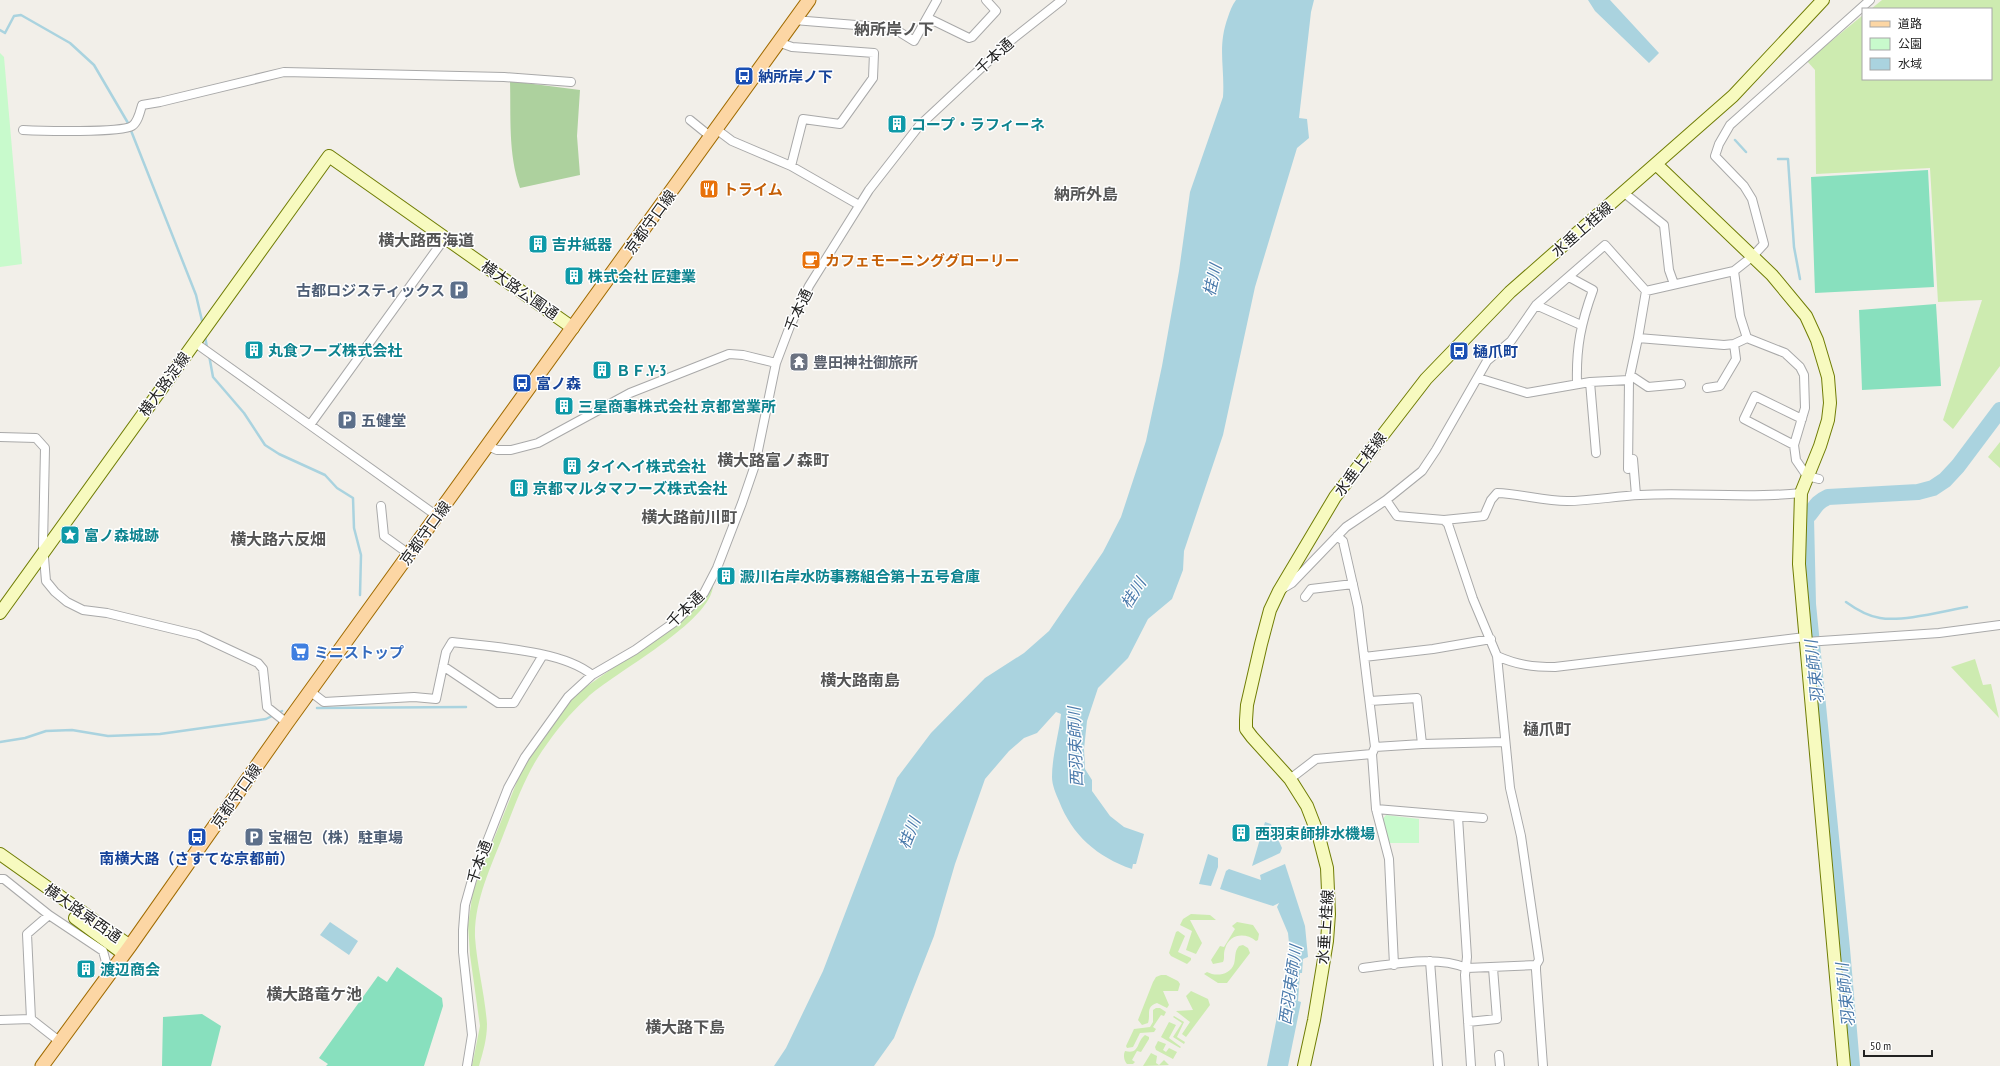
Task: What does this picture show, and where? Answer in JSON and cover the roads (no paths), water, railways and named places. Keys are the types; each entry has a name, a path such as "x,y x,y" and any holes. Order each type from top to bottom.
{"main road":[{"name":"京都守口線","path":"42,1066 127,950 284,721 311,692 809,0"}],"street":[{"path":"794,20 893,28 914,41 937,0"},
{"path":"928,18 969,38 972,37 996,11 986,0"},
{"name":"千本通","path":"467,1066 472,1035 463,930 465,905 472,880 508,788 525,756 568,697 592,675 635,650 676,621 704,593 717,568 756,465 776,363 790,326 809,286 859,205 919,126 1051,3 1062,0"},
{"name":"水垂上桂線","path":"1304,1066 1314,1020 1327,941 1329,892 1327,868 1319,837 1307,806 1290,779 1246,729 1247,705 1261,644 1270,610 1279,591 1335,497 1426,379 1510,292 1733,96 1823,0"},
{"path":"1646,291 1734,271 1753,256 1764,244 1752,199 1744,186 1715,156 1719,144 1730,125 1870,0"},
{"path":"778,42 792,47 874,54 873,78 840,124 803,119 791,166"},
{"path":"23,130 62,131 130,127 137,121 142,105 284,72 504,77 571,82"},
{"path":"690,120 714,133 791,166 859,205"},
{"name":"横大路公園通","path":"329,156 573,328"},
{"name":"横大路淀線","path":"0,613 329,156"},
{"path":"1656,164 1783,286 1806,316 1818,340 1828,377 1830,403 1828,420 1801,493 1799,564 1844,1066"},
{"path":"1623,192 1664,225 1669,270 1674,284"},
{"path":"310,425 445,238"},
{"path":"1279,591 1292,583 1346,527 1386,500 1422,471 1487,361 1511,341 1536,305 1605,245 1646,291"},
{"path":"1734,271 1740,316 1747,338"},
{"path":"1569,277 1592,290 1581,325 1576,359 1577,383"},
{"path":"1628,469 1630,377 1646,291"},
{"path":"1536,305 1581,325"},
{"path":"1638,338 1724,345 1734,344 1747,338 1785,353 1800,367 1804,375 1805,408 1794,445 1796,460 1807,476 1819,479"},
{"path":"194,342 437,516"},
{"path":"1707,388 1720,386 1736,359 1734,344"},
{"path":"488,446 497,450 512,450 538,443 630,393 729,354 743,355 776,363"},
{"path":"1478,378 1527,393 1577,383 1630,377 1648,387 1681,384"},
{"path":"1590,382 1596,453"},
{"path":"1794,445 1744,419 1755,396 1802,419"},
{"path":"1628,422 1632,428 1636,495"},
{"path":"0,437 36,438 42,442 45,448 43,552 46,581 67,602 83,610 107,613 198,635 258,663 263,669 267,707 284,721"},
{"path":"1386,500 1397,516 1444,520 1484,516 1491,500 1498,493 1568,501 1636,495 1726,494 1773,496 1801,493"},
{"path":"381,506 384,536 409,554"},
{"path":"1444,520 1448,524 1473,599 1497,656 1510,788 1521,836 1539,960 1536,965 1543,1066"},
{"path":"1337,536 1342,541 1358,607 1370,701 1376,809 1389,859 1394,964"},
{"path":"1305,597 1311,589 1353,584"},
{"path":"1497,656 1517,665 1532,668 1555,667 1806,640 1939,633 1975,627 2000,625"},
{"path":"1364,657 1433,649 1491,639"},
{"path":"311,692 324,702 414,697 436,699 442,666 446,652 452,642 543,655 582,667 592,675"},
{"path":"442,666 498,703 514,703 543,655"},
{"path":"1370,701 1417,698 1422,744"},
{"path":"1290,779 1316,759 1422,744 1505,742"},
{"path":"1376,809 1483,818"},
{"path":"1458,817 1467,957 1467,968 1465,975 1471,1066"},
{"name":"横大路東西通","path":"0,854 36,881 49,899 127,950"},
{"path":"0,879 4,879 49,915 103,951 109,973"},
{"path":"31,1018 27,934 49,915"},
{"path":"1363,968 1430,961 1456,964 1467,968 1536,965"},
{"path":"1430,961 1438,1066"},
{"path":"1468,1022 1497,1019 1493,968"},
{"path":"0,1020 31,1018 59,1041"},
{"path":"1499,1055 1500,1066"}],"water":[{"path":"1236,0 1314,0 1311,12 1299,118 1307,119 1309,138 1297,148 1255,287 1223,435 1184,551 1183,570 1172,599 1148,619 1128,658 1098,688 1087,721 1084,749 1085,769 1092,780 1092,791 1110,816 1124,827 1144,834 1136,864 1133,864 1132,869 1119,864 1097,851 1079,834 1064,813 1055,792 1052,780 1053,761 1061,714 1056,712 1037,733 1024,738 1009,751 985,779 955,864 934,936 894,1038 874,1066 774,1066 786,1048 823,971 897,778 931,733 985,678 1024,653 1049,631 1103,552 1121,517 1146,441 1162,366 1179,271 1190,192 1223,97 1223,38 1232,6"},
{"path":"1588,0 1610,0 1659,53 1649,63 1595,11"},
{"path":"1265,822 1271,824 1282,848 1280,853 1252,866"},
{"path":"1208,854 1218,858 1218,867 1211,886 1199,884"},
{"name":"西羽束師川","path":"1285,864 1305,926 1308,957 1303,959 1302,973 1300,973 1298,1001 1301,1002 1288,1066 1267,1066 1290,953 1288,933 1277,907 1279,903 1273,906 1220,889 1226,871 1229,869 1261,880 1260,875"},
{"path":"330,922 358,941 349,955 320,935"}],"waterway":[{"path":"0,30 5,33 14,16 21,15 70,43 94,65 128,123 196,295 203,325"},
{"path":"1735,140 1746,152"},
{"path":"1778,159 1788,159 1794,247 1800,279"},
{"path":"205,336 207,348"},
{"path":"209,355 213,377 244,413 265,445 279,454 325,475 337,488 353,498 354,528 361,555 360,595"},
{"name":"羽束師川","path":"1852,1066 1808,604 1806,518 1817,504 1828,497 1918,492 1933,488 1945,480 1958,466 2000,410"},
{"path":"1846,602 1866,614 1889,619 1900,619 1967,607"},
{"path":"317,708 466,707"},
{"path":"0,742 25,738 46,731 72,730 108,736 160,734 266,719 282,711"}],"place":[{"name":"納所岸ノ下","path":"744,76"},
{"name":"コープ・ラフィーネ","path":"897,124"},
{"name":"トライム","path":"709,189"},
{"name":"吉井紙器","path":"538,244"},
{"name":"カフェモーニンググローリー","path":"811,260"},
{"name":"株式会社 匠建業","path":"574,276"},
{"name":"古都ロジスティックス","path":"459,290"},
{"name":"丸食フーズ株式会社","path":"254,350"},
{"name":"樋爪町","path":"1459,351"},
{"name":"豊田神社御旅所","path":"799,362"},
{"name":"ＢＦ.Y-3","path":"602,370"},
{"name":"富ノ森","path":"522,383"},
{"name":"三星商事株式会社 京都営業所","path":"564,406"},
{"name":"五健堂","path":"347,420"},
{"name":"タイヘイ株式会社","path":"572,466"},
{"name":"京都マルタマフーズ株式会社","path":"519,488"},
{"name":"富ノ森城跡","path":"70,535"},
{"name":"澱川右岸水防事務組合第十五号倉庫","path":"726,576"},
{"name":"ミニストップ","path":"300,652"},
{"name":"西羽束師排水機場","path":"1241,833"},
{"name":"南横大路（さすてな京都前）","path":"197,837"},
{"name":"宝梱包（株）駐車場","path":"254,837"},
{"name":"渡辺商会","path":"86,969"}],"district":[{"name":"納所岸ノ下","path":"894,29"},
{"name":"納所外島","path":"1086,194"},
{"name":"横大路西海道","path":"426,240"},
{"name":"横大路富ノ森町","path":"773,460"},
{"name":"横大路前川町","path":"689,517"},
{"name":"横大路六反畑","path":"278,539"},
{"name":"横大路南島","path":"860,680"},
{"name":"樋爪町","path":"1547,729"},
{"name":"横大路竜ケ池","path":"314,994"},
{"name":"横大路下島","path":"685,1027"}],"water label":[{"name":"桂川","path":"1212,280"},
{"name":"桂川","path":"1133,593"},
{"name":"桂川","path":"909,833"}]}
